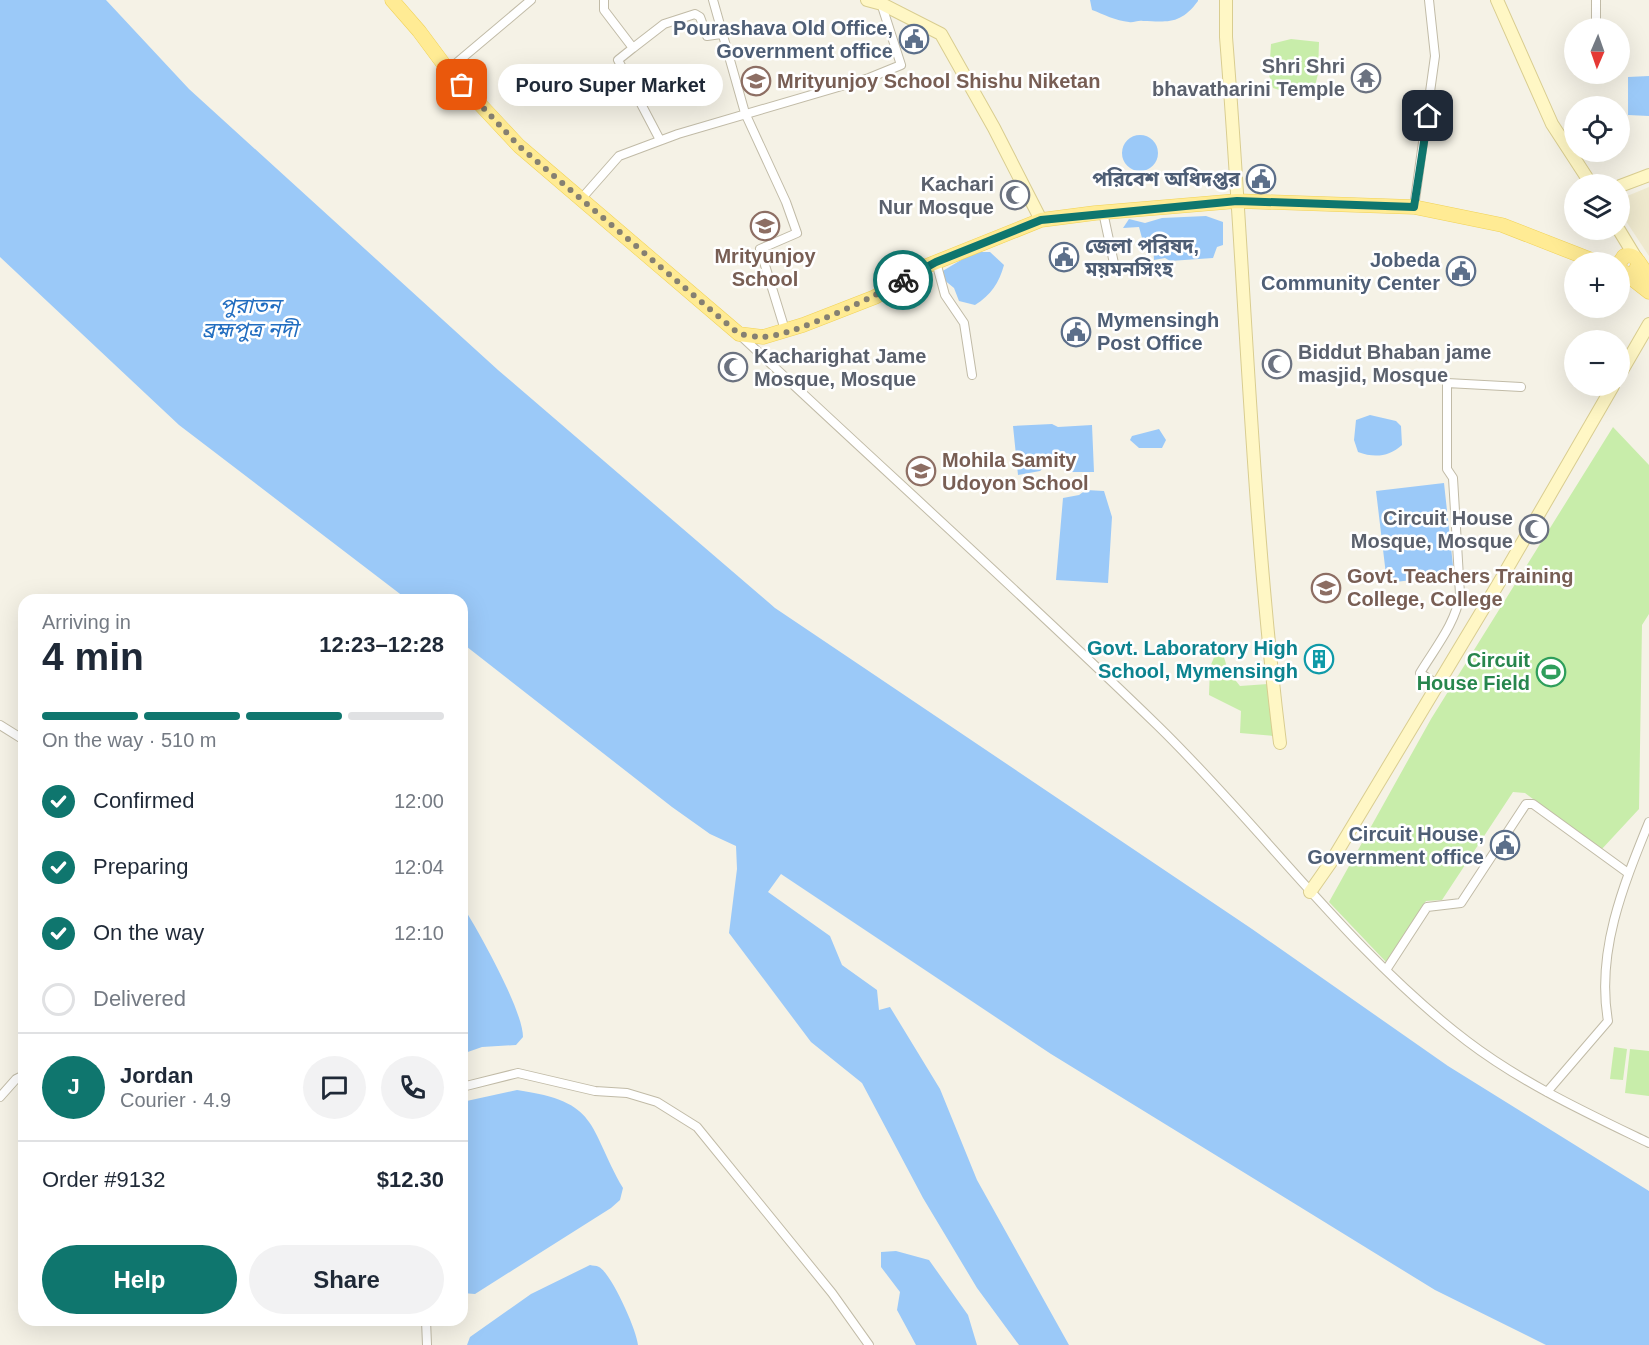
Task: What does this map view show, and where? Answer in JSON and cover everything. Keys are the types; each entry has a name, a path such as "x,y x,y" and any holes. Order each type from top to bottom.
{"main road":[{"path":"392,0 448,70 519,146 739,334 763,337 875,297 936,262 1041,220 1103,212 1237,201 1414,207 1502,225 1571,252"},
{"path":"1630,268 1649,277"},
{"path":"1630,271 1649,292"}],"street":[{"path":"448,70 460,57 531,0"},
{"path":"604,0 604,10 633,48"},
{"path":"713,0 745,113 786,202 797,233 760,249 785,330"},
{"path":"867,0 881,2 940,34 994,128 1041,220"},
{"path":"1226,0 1226,37 1257,501 1270,658 1280,743"},
{"path":"1414,207 1435,56 1428,0"},
{"path":"1497,0 1552,124 1584,174"},
{"path":"1596,0 1596,18"},
{"path":"582,198 619,156 660,140 869,78 901,65 881,2"},
{"path":"660,140 618,60 664,24 695,14 700,17 707,36 721,34"},
{"path":"1630,182 1649,175"},
{"path":"1103,212 1115,268"},
{"path":"936,262 945,295 964,323 972,375"},
{"path":"1630,357 1649,324"},
{"path":"739,334 1160,728 1276,851 1310,892 1386,970 1468,1042 1547,1092 1649,1143"},
{"path":"1438,685 1420,673 1458,608 1460,594 1453,478 1447,469 1447,383 1521,387"},
{"path":"1310,892 1331,862 1438,685 1607,396"},
{"path":"0,725 18,736"},
{"path":"1386,970 1427,907 1461,903 1526,804 1533,804 1628,873"},
{"path":"1547,1092 1608,1021 1604,975 1613,928 1628,873 1649,822"},
{"path":"468,1086 518,1073 596,1091 627,1093 657,1102 697,1127 832,1293 869,1345"},
{"path":"0,1097 18,1078"},
{"path":"426,1326 428,1345"}],"shaded area":[{"path":"1649,187 1649,256 1630,227 1630,195"}],"green space":[{"path":"1291,39 1319,42 1318,74 1313,94 1298,94 1273,88 1269,75 1271,44"},
{"name":"Circuit House Field","path":"1613,427 1649,465 1649,614 1642,625 1639,809 1601,850 1525,793 1513,792 1442,900 1426,901 1386,962 1329,902 1431,719"},
{"path":"1218,648 1222,650 1228,671 1240,686 1268,684 1274,736 1240,733 1241,711 1209,695 1210,667"},
{"path":"1614,1047 1627,1049 1623,1080 1610,1079"},
{"path":"1630,1049 1649,1051 1649,1096 1625,1093"}],"water":[{"name":"পুরাতন ব্রহ্মপুত্র নদী","path":"0,0 106,0 189,89 498,370 775,608 1252,929 1448,1066 1649,1191 1649,1345 1546,1345 1435,1290 1051,1054 781,874 768,892 830,936 842,965 877,990 879,1010 890,1007 940,1089 977,1180 1069,1345 1019,1345 977,1288 923,1198 862,1083 811,1042 729,933 737,869 736,846 710,834 672,807 468,648 468,594 400,594 179,425 0,257"},
{"path":"1090,0 1198,1 1186,14 1174,20 1131,22 1114,19 1092,10"},
{"path":"1649,76 1649,116 1630,115 1628,84 1630,84 1630,77"},
{"path":"1140,135 1153,140 1158,153 1153,166 1140,171 1127,166 1122,153 1127,140"},
{"path":"1206,216 1223,222 1223,245 1217,247 1213,258 1154,260 1153,242 1142,238 1139,227 1123,228 1129,219 1145,223 1162,218"},
{"path":"990,252 1004,265 1000,277 990,293 975,305 959,301 954,288 943,279 941,272 971,254"},
{"path":"1370,415 1396,421 1401,426 1402,445 1392,452 1381,455 1358,452 1354,440 1356,420"},
{"path":"1052,424 1058,427 1092,425 1094,472 1067,472 1054,457 1040,471 1018,475 1013,426"},
{"path":"1159,429 1166,440 1162,448 1139,448 1130,440 1132,436"},
{"path":"1444,483 1454,575 1387,583 1376,491"},
{"path":"1086,490 1104,491 1112,517 1108,583 1056,580 1063,498 1079,495"},
{"path":"468,916 508,990 516,1008 523,1037 516,1045 482,1047 468,1052"},
{"path":"517,1090 544,1095 564,1102 578,1110 588,1120 623,1188 620,1200 611,1208 475,1294 468,1293 468,1101"},
{"path":"896,1251 929,1260 968,1315 977,1345 916,1345 897,1310 900,1292 881,1267 881,1252"},
{"path":"590,1265 599,1267 617,1291 629,1316 638,1345 467,1345 470,1337 531,1294"}],"way so far":[{"path":"462,85 519,146 739,334 763,337 803,325 875,297 903,280"}],"place":[{"name":"Pourashava Old Office, Government office","path":"914,39"},
{"name":"Shri Shri bhavatharini Temple","path":"1366,78"},
{"name":"Mrityunjoy School Shishu Niketan","path":"756,81"},
{"name":"Pouro Super Market","path":"462,85"},
{"name":"পরিবেশ অধিদপ্তর","path":"1261,179"},
{"name":"Kachari Nur Mosque","path":"1015,195"},
{"name":"Mrityunjoy School","path":"765,226"},
{"name":"জেলা পরিষদ, ময়মনসিংহ","path":"1064,257"},
{"name":"Jobeda Community Center","path":"1461,271"},
{"name":"Mymensingh Post Office","path":"1076,332"},
{"name":"Biddut Bhaban jame masjid, Mosque","path":"1277,364"},
{"name":"Kacharighat Jame Mosque, Mosque","path":"733,367"},
{"name":"Mohila Samity Udoyon School","path":"921,471"},
{"name":"Circuit House Mosque, Mosque","path":"1534,529"},
{"name":"Govt. Teachers Training College, College","path":"1326,588"},
{"name":"Govt. Laboratory High School, Mymensingh","path":"1319,659"},
{"name":"Circuit House Field","path":"1551,672"},
{"name":"Circuit House, Government office","path":"1505,845"}],"route":[{"path":"903,280 924,267 1041,220 1237,201 1414,207 1428,116"}]}
